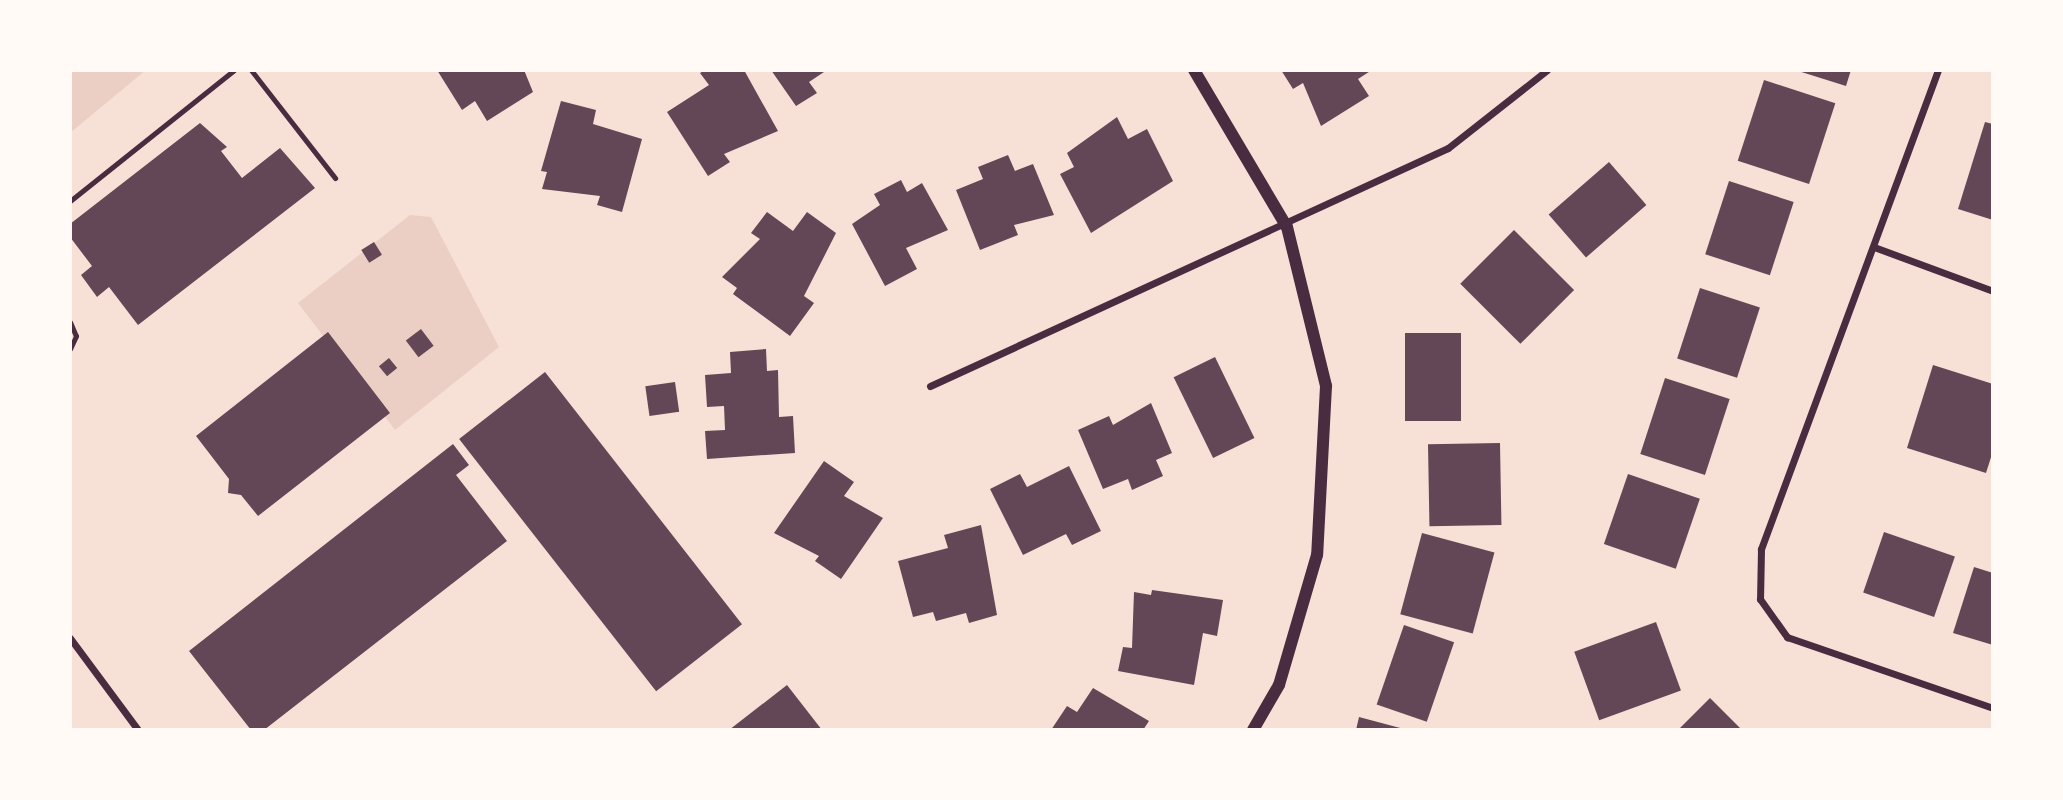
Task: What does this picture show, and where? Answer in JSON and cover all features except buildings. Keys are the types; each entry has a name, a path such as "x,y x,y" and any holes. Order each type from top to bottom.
{"street":[{"path":"1194,70 1287,227 1326,386 1317,555 1279,685 1253,730"},
{"path":"930,386 1287,227 1448,148 1547,70"},
{"path":"1938,70 1761,549 1760,599 1787,637 1993,709"},
{"path":"1874,247 1993,290"},
{"path":"70,638 138,730"}],"lane":[{"path":"70,201 234,70"},
{"path":"251,70 335,178"},
{"path":"70,322 76,336 70,349"}],"shaded area":[{"path":"70,70 146,70 70,133"},
{"path":"410,215 431,217 499,347 395,430 298,303"}]}
